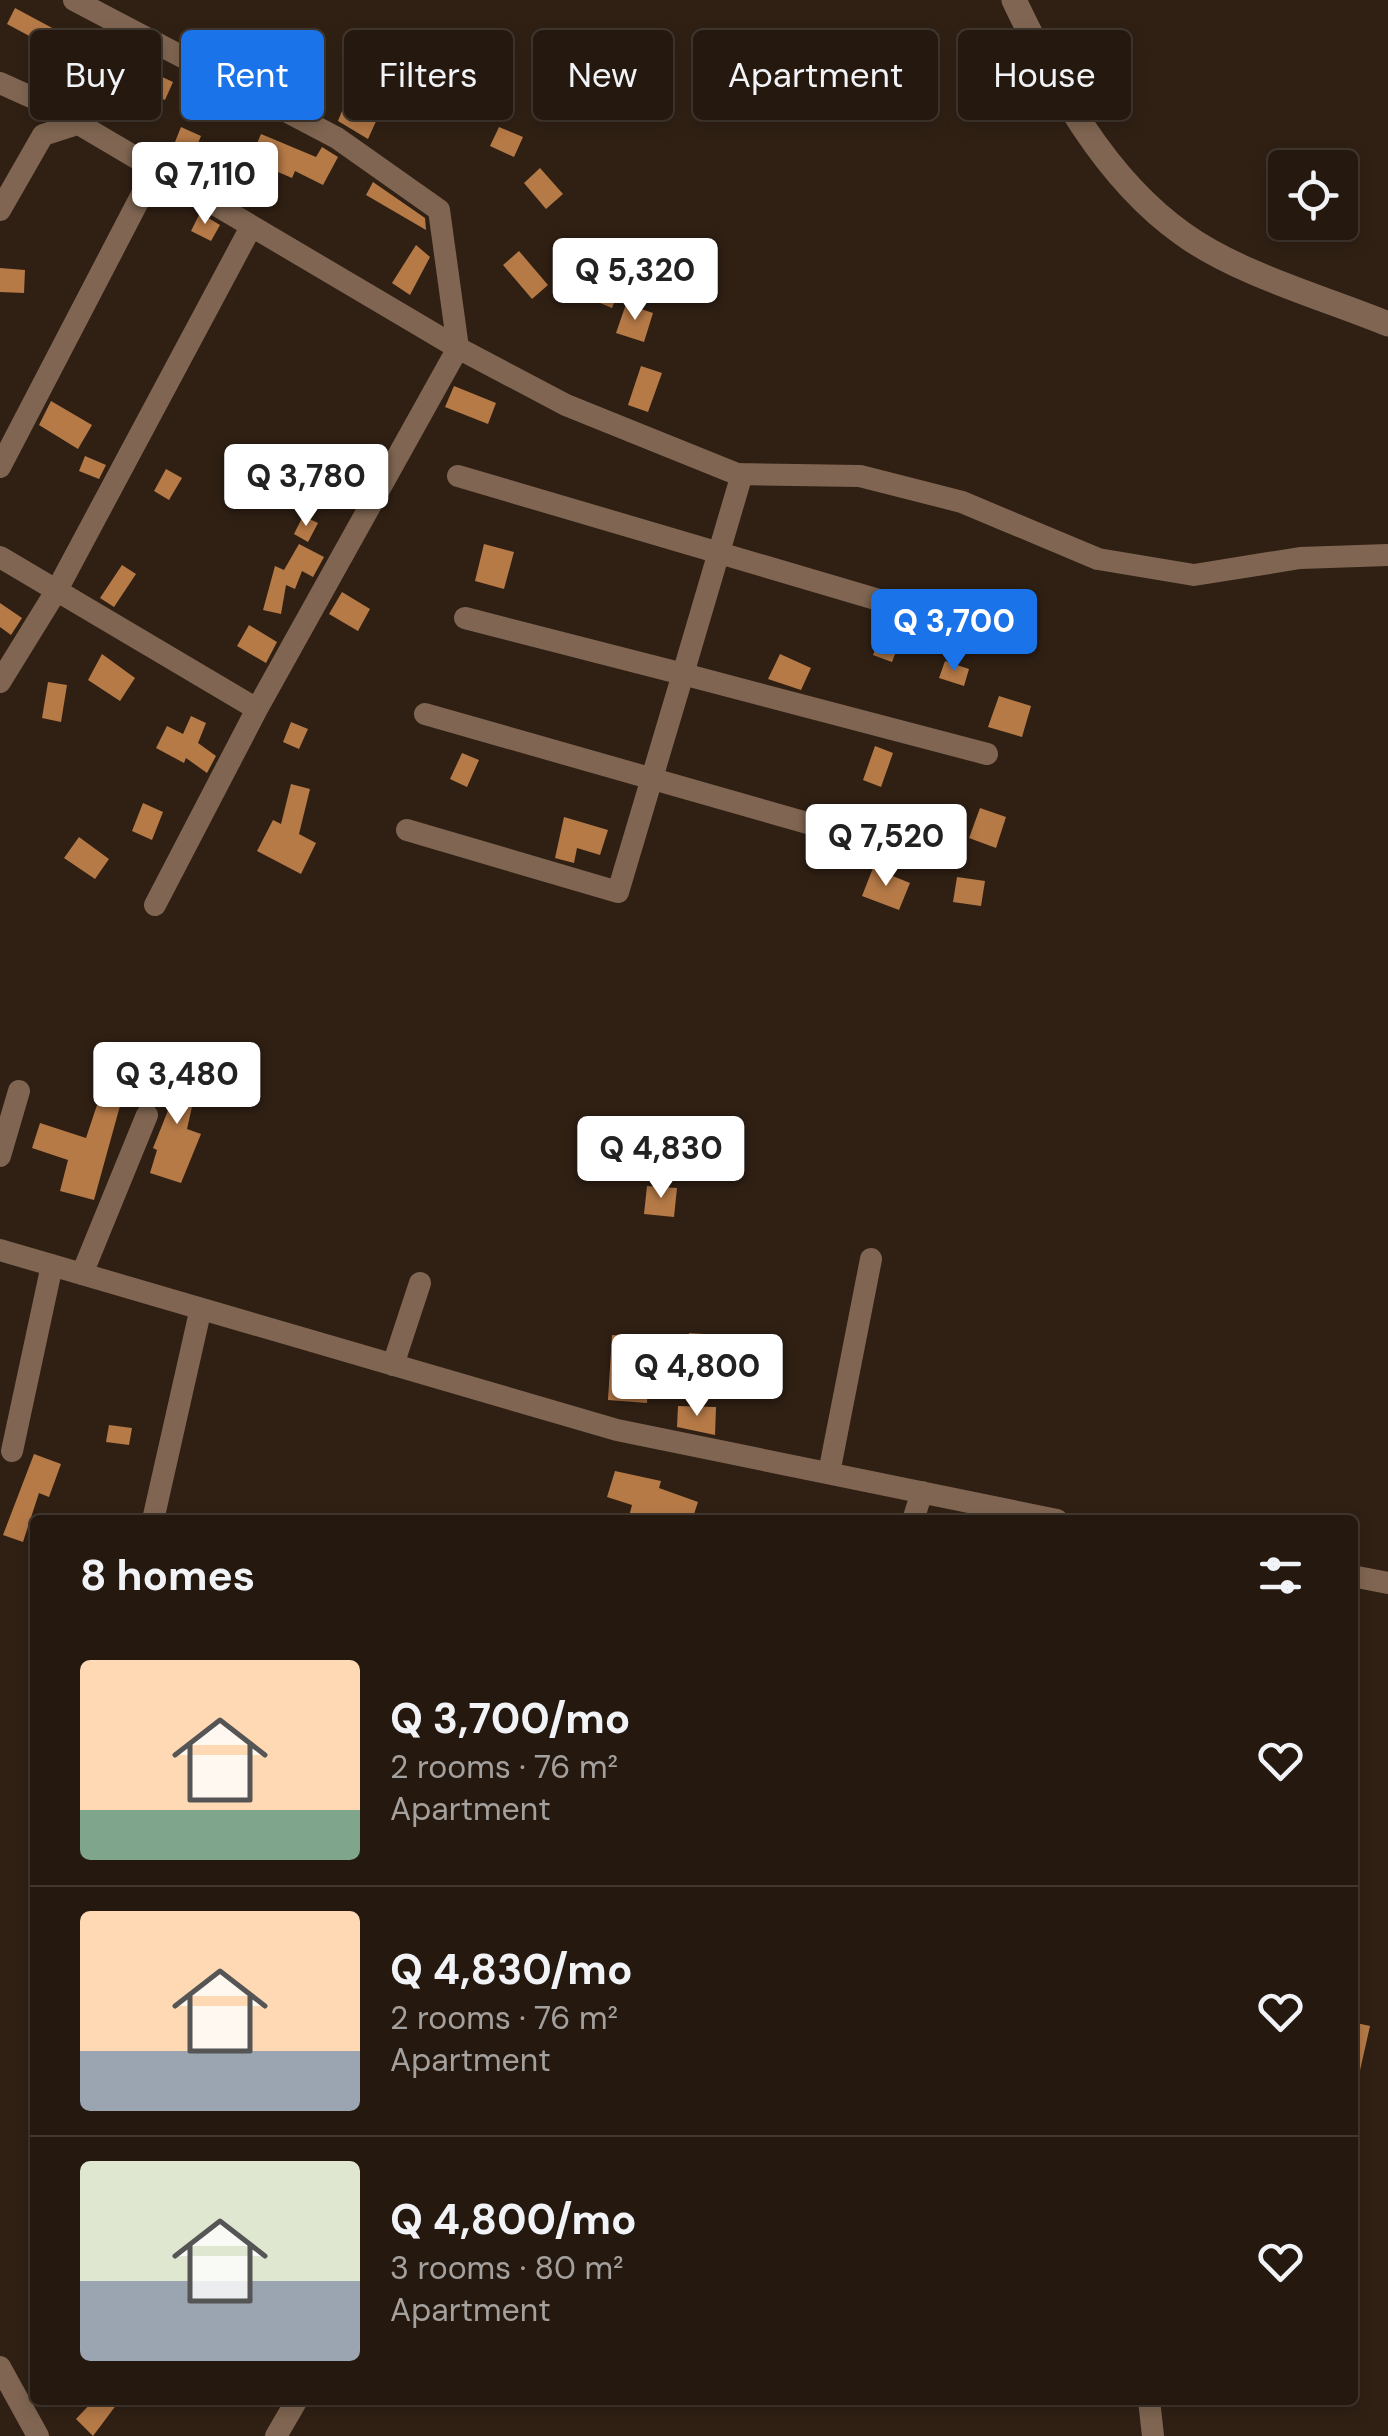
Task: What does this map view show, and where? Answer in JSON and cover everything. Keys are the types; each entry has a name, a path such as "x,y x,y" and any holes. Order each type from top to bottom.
{"street":[{"path":"74,0 337,138 439,210 458,348 257,708 155,905"},
{"path":"1014,0 1052,79 1134,195 1186,237 1388,324"},
{"path":"0,84 77,124 458,348 566,405 742,474 860,476 962,502 1098,559 1194,575 1300,558 1388,555"},
{"path":"0,210 42,135 77,124"},
{"path":"0,467 154,171"},
{"path":"0,682 58,588 251,228"},
{"path":"407,830 618,892 742,474"},
{"path":"458,476 1026,643"},
{"path":"0,558 58,588 257,708"},
{"path":"465,618 988,754"},
{"path":"424,714 902,850"},
{"path":"0,1156 19,1092"},
{"path":"82,1274 148,1115"},
{"path":"0,1250 200,1312 617,1430 1033,1515"},
{"path":"829,1473 871,1259"},
{"path":"12,1451 52,1265"},
{"path":"393,1366 420,1283"},
{"path":"154,1515 200,1312"},
{"path":"915,1515 922,1492"},
{"path":"1358,1577 1388,1583"},
{"path":"0,2367 38,2436"},
{"path":"276,2436 294,2405"},
{"path":"1149,2405 1153,2436"}],"building":[{"path":"15,8 56,30 30,30 30,36 7,24"},
{"path":"161,76 173,82 165,100 161,98"},
{"path":"344,106 344,120 377,120 368,139 338,121"},
{"path":"181,127 201,136 191,160 171,152"},
{"path":"499,127 523,137 514,157 490,146"},
{"path":"261,134 316,157 322,147 338,157 323,185 295,171 292,178 250,160"},
{"path":"540,168 563,194 546,209 524,183"},
{"path":"373,182 425,218 426,230 366,195"},
{"path":"200,213 220,225 211,241 191,231"},
{"path":"416,245 430,257 410,295 392,283"},
{"path":"519,251 548,285 532,299 503,265"},
{"path":"0,268 25,270 24,293 0,292"},
{"path":"599,272 622,282 612,308 588,298"},
{"path":"626,304 653,313 644,342 616,333"},
{"path":"641,366 662,373 648,412 628,405"},
{"path":"454,386 496,403 488,424 445,407"},
{"path":"51,401 92,425 78,449 39,425"},
{"path":"85,456 106,465 99,479 79,471"},
{"path":"166,469 182,478 169,500 154,491"},
{"path":"303,516 318,523 308,542 294,534"},
{"path":"299,544 324,557 313,577 302,571 295,589 286,585 281,614 263,610 275,566 284,570"},
{"path":"484,544 514,552 504,589 475,581"},
{"path":"122,565 136,574 114,607 100,598"},
{"path":"342,592 370,609 358,631 329,614"},
{"path":"0,603 22,618 11,635 0,627"},
{"path":"249,625 277,642 266,663 237,646"},
{"path":"883,629 902,636 892,662 873,655"},
{"path":"102,654 135,678 120,701 88,680"},
{"path":"780,654 811,668 801,690 768,679"},
{"path":"945,661 969,669 964,686 939,678"},
{"path":"48,682 67,685 61,722 42,718"},
{"path":"999,696 1031,706 1022,737 988,727"},
{"path":"191,716 206,723 198,743 216,756 207,773 186,758 184,763 156,748 167,726 183,734"},
{"path":"291,722 308,729 299,749 283,742"},
{"path":"875,746 893,753 881,787 863,780"},
{"path":"462,753 479,760 467,787 450,779"},
{"path":"291,784 310,789 299,834 316,843 301,874 257,851 273,820 281,824"},
{"path":"143,803 163,812 152,840 132,831"},
{"path":"980,808 1006,817 996,848 969,838"},
{"path":"564,817 608,830 600,855 577,848 574,863 555,858"},
{"path":"79,837 109,859 95,879 64,858"},
{"path":"873,868 910,883 899,910 862,896"},
{"path":"957,877 985,881 981,906 953,902"},
{"path":"173,1065 200,1071 187,1129 201,1134 181,1183 150,1173 157,1150 153,1148 171,1103 164,1101"},
{"path":"102,1090 123,1095 94,1200 60,1191 68,1160 32,1148 40,1123 86,1138"},
{"path":"647,1186 677,1188 674,1217 644,1214"},
{"path":"689,1333 719,1335 717,1370 686,1369"},
{"path":"612,1335 651,1338 647,1403 608,1400"},
{"path":"678,1406 716,1407 715,1435 677,1427"},
{"path":"109,1425 132,1428 129,1445 106,1442"},
{"path":"34,1454 61,1464 49,1497 39,1493 23,1542 3,1535"},
{"path":"615,1471 661,1481 659,1488 698,1502 694,1515 629,1515 632,1505 607,1497"},
{"path":"1358,2023 1370,2026 1358,2075"},
{"path":"89,2405 116,2405 93,2436 76,2419"}]}
